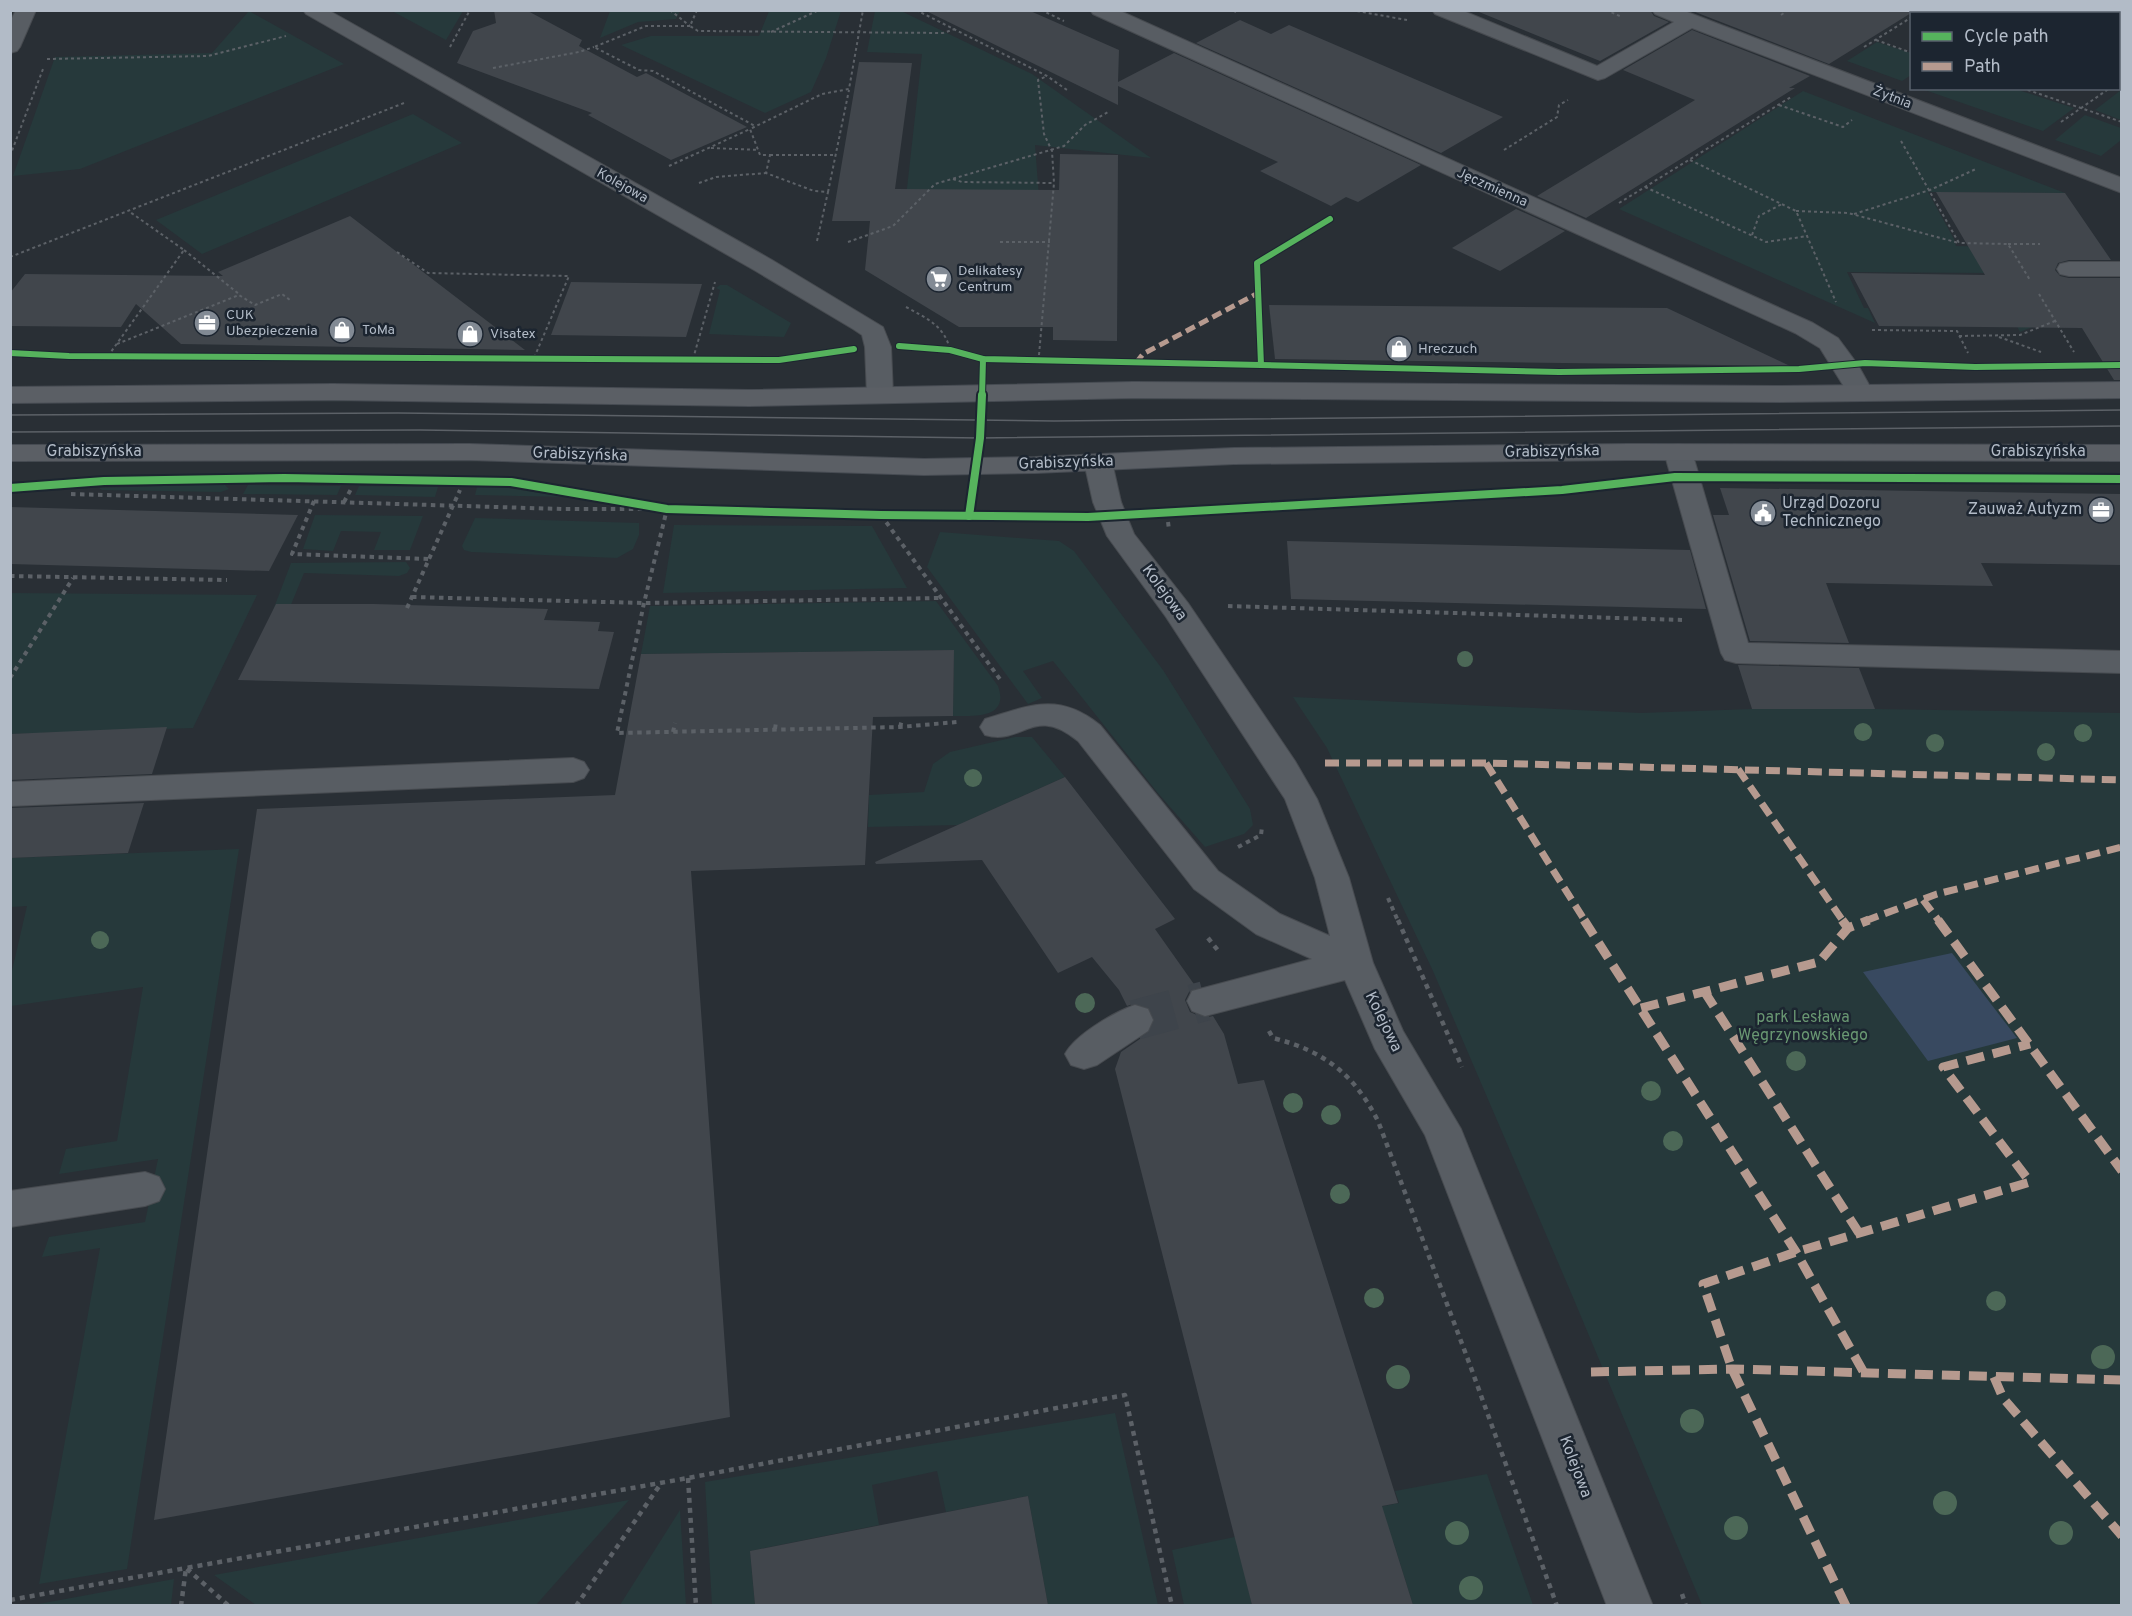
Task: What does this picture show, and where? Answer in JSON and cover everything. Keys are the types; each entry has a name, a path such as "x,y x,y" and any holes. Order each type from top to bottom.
{"main road":[{"path":"10,395 333,392 749,398 1134,390 1860,392 2121,390"},
{"name":"Grabiszyńska","path":"10,453 470,452 924,467 1234,456 1678,452 2121,453"}],"street":[{"path":"10,47 26,10"},
{"name":"Kolejowa","path":"313,10 763,265 862,324 874,333 878,347 880,395"},
{"name":"Jęczmienna","path":"1100,10 1804,328 1829,344 1845,365 1860,392"},
{"path":"1442,10 1598,74 1690,21"},
{"name":"Żytnia","path":"1662,10 2121,186"},
{"path":"2069,270 2121,269"},
{"path":"1678,452 1736,653 2121,662"},
{"name":"Kolejowa","path":"1098,462 1107,502 1121,536 1178,610 1284,769 1301,799 1332,878 1355,963 1388,1038 1443,1129 1630,1605"},
{"path":"996,727 1030,716 1052,713 1073,718 1089,733 1206,880 1234,902 1269,924 1355,963"},
{"path":"10,794 573,770"},
{"path":"1205,1001 1355,963"},
{"path":"1084,1054 1136,1020"},
{"path":"10,1209 145,1189"}],"path":[{"path":"449,48 470,10"},
{"path":"670,10 698,31 943,33 955,29"},
{"path":"690,26 697,10"},
{"path":"771,32 819,10"},
{"path":"817,241 863,10"},
{"path":"916,10 1047,76 1067,90"},
{"path":"1234,10 1237,14"},
{"path":"1617,204 1779,105 1910,18"},
{"path":"489,69 579,52 646,26 690,26"},
{"path":"42,58 208,56 295,34"},
{"path":"1876,40 1910,52"},
{"path":"594,47 639,70 653,71 755,126"},
{"path":"10,156 51,50"},
{"path":"1500,152 1557,117 1559,105 1600,81 1598,74"},
{"path":"1038,361 1054,183 1052,151 1044,134 1038,80 1047,76"},
{"path":"666,168 822,94 849,89"},
{"path":"2028,90 2121,122"},
{"path":"10,257 408,102"},
{"path":"1779,105 1843,127 1858,117"},
{"path":"848,242 893,226 935,184 1064,146 1085,124 1110,111"},
{"path":"750,129 760,155 835,155"},
{"path":"1901,141 1959,243"},
{"path":"710,147 759,150"},
{"path":"766,173 770,155"},
{"path":"1689,160 1796,211 1848,213 1959,243 2008,244 2031,281"},
{"path":"696,184 716,177 766,173 814,191 828,192"},
{"path":"951,179 962,182 1054,183"},
{"path":"1645,187 1766,242 1808,236"},
{"path":"1752,235 1759,216 1782,204"},
{"path":"1796,211 1837,303"},
{"path":"129,212 184,250 239,295 255,305 282,294 290,300"},
{"path":"1000,242 1050,242"},
{"path":"108,356 184,250"},
{"path":"397,252 428,273 569,276 534,358"},
{"path":"693,359 716,281 723,278"},
{"path":"2037,291 2077,356"},
{"path":"117,344 239,295"},
{"path":"1959,336 2020,335 2055,321"},
{"path":"1872,330 1957,331 1970,357"},
{"path":"1994,336 2048,354"},
{"path":"343,479 355,480"},
{"path":"407,608 464,481 453,481"},
{"path":"60,492 94,496 454,504 562,509 666,509"},
{"path":"611,498 666,509"},
{"path":"314,501 292,554 429,559"},
{"path":"666,509 617,733 900,727 958,722"},
{"path":"10,576 227,580"},
{"path":"10,678 74,577"},
{"path":"412,597 644,603 940,598"},
{"path":"1221,607 1246,605 1727,621"},
{"path":"900,727 902,720"},
{"path":"775,729 776,722"},
{"path":"673,732 675,723"},
{"path":"1191,862 1247,843 1262,835 1263,820"},
{"path":"1245,990 1273,1038 1291,1042 1335,1065 1361,1090 1385,1136 1453,1316 1557,1605"},
{"path":"10,1600 688,1478 1125,1395 1172,1605"},
{"path":"688,1478 696,1605"},
{"path":"576,1605 663,1482"},
{"path":"181,1605 186,1569"},
{"path":"186,1569 229,1605"}],"green space":[{"path":"610,10 680,11 676,19 638,22 600,38"},
{"path":"1942,10 2101,10 2100,12 1939,12"},
{"path":"249,11 344,64 80,169 13,176 55,57 212,53"},
{"path":"392,11 463,11 446,40"},
{"path":"769,11 841,11 826,58 811,92 765,113 621,45 651,36 759,36"},
{"path":"875,11 901,11 1032,74 1151,158 1035,145 1042,236 903,224 922,54 867,52"},
{"path":"1877,42 1910,53 1910,76 1902,81 1847,61"},
{"path":"1925,90 2018,90 2074,108 2043,131"},
{"path":"2121,90 2121,120 2095,110"},
{"path":"1803,91 2065,193 1928,192 1956,246 1999,247 2051,319 2020,332 1989,273 1847,272 1864,308 1868,308 1875,323 1619,209"},
{"path":"413,114 462,143 202,254 156,220"},
{"path":"2085,115 2121,128 2121,140 2101,156 2055,140"},
{"path":"720,285 727,285 791,323 784,337 709,334 720,290 716,288"},
{"path":"224,484 229,489 221,492 102,490 99,488"},
{"path":"248,485 341,486 337,495 243,494"},
{"path":"359,486 438,487 435,497 355,495"},
{"path":"495,486 567,497 475,495 477,487"},
{"path":"315,515 423,516 410,550 374,550 381,532 341,531 333,551 303,549"},
{"path":"475,518 639,523 639,535 633,549 617,558 471,552 464,550 462,546"},
{"path":"674,525 872,526 907,588 663,593"},
{"path":"940,532 1059,541 1074,551 1163,670 1250,809 1253,825 1244,834 1205,847 1157,792 1053,661 1023,671 1042,698 1028,704 927,567"},
{"path":"406,562 410,568 407,573 399,576 304,573 290,607 330,614 272,613 291,563"},
{"path":"10,593 257,595 193,728 11,734"},
{"path":"936,601 998,686 999,705 988,713 953,716 954,650 641,654 650,606"},
{"name":"park Lesława Węgrzynowskiego","path":"1293,697 1641,713 1752,709 1873,709 2121,713 2121,1605 1702,1605 1433,971 1327,748"},
{"path":"1015,737 1032,737 1065,777 958,825 868,827 869,795 924,792 933,764 950,752"},
{"path":"239,849 127,1569 39,1584 100,1248 42,1257 49,1237 145,1222 158,1159 59,1174 66,1149 117,1141 143,987 11,1006 11,975 27,906 11,907 10,858"},
{"path":"1115,1413 1158,1605 1048,1605 1028,1496 946,1512 937,1471 872,1485 879,1525 750,1551 755,1605 712,1605 705,1482"},
{"path":"1487,1474 1533,1605 1413,1605 1393,1541 1244,1571 1252,1605 1184,1605 1172,1550 1399,1503 1395,1491"},
{"path":"629,1500 536,1605 256,1605 214,1575"},
{"path":"680,1510 686,1605 620,1605"},
{"path":"174,1579 171,1605 33,1605"}],"water":[{"path":"1952,953 2017,1038 1928,1061 1863,972"}],"building":[{"path":"494,10 526,10 582,40 579,46 637,77 646,73 747,127 671,160 588,115 592,113 457,63 473,31 496,23"},
{"path":"924,10 1028,10 1119,50 1118,82 1174,53 1421,165 1358,202 1346,197 1331,206 1260,171 1278,162 1118,86 1118,105"},
{"path":"1479,10 1650,10 1654,16 1669,22 1600,61 1479,12"},
{"path":"1690,10 1916,10 1829,64"},
{"path":"1240,20 1271,34 1289,25 1503,117 1441,153 1196,43"},
{"path":"1692,30 1810,76 1789,88 1795,88 1586,218 1537,196 1695,100 1623,70"},
{"path":"859,62 912,63 895,189 1059,190 1060,154 1118,155 1117,341 1053,340 1053,327 959,327 865,270 870,221 832,221"},
{"path":"1936,192 2065,193 2111,260 2069,260 2058,263 2055,270 2060,276 2069,278 2121,278 2121,380 2114,380 2082,328 1879,326 1851,273 1985,275"},
{"path":"1516,209 1565,231 1500,271 1452,248"},
{"path":"350,216 525,350 181,344 136,304 121,327 10,326 10,293 25,274 223,276 218,272"},
{"path":"571,282 702,284 686,337 551,335"},
{"path":"1269,305 1667,308 1790,366 1275,359"},
{"path":"1720,488 2121,494 2121,565 1981,563 1993,586 1826,583 1849,643 1750,641 1713,515 1729,515"},
{"path":"10,507 298,515 269,571 10,564"},
{"path":"1287,541 1690,550 1706,609 1291,599"},
{"path":"276,604 374,604 548,609 544,620 600,622 598,631 614,632 599,689 238,680"},
{"path":"954,650 953,716 873,717 865,865 691,871 730,1417 154,1520 257,809 615,795 641,654"},
{"path":"1738,665 1859,668 1875,709 1752,709"},
{"path":"167,727 152,774 10,780 10,734"},
{"path":"1065,777 1175,919 1155,929 1196,987 1190,990 1185,1000 1190,1012 1204,1018 1213,1016 1224,1034 1238,1084 1264,1080 1398,1503 1382,1506 1413,1605 1252,1605 1115,1069 1121,1052 1150,1032 1155,1021 1150,1008 1136,1003 1127,1006 1119,990 1092,957 1058,973 982,860 876,864 875,862"},
{"path":"144,803 128,853 10,858 10,808"},
{"path":"1028,1496 1048,1605 755,1605 750,1551"}],"tunnel":[{"path":"1135,1020 1205,1001"}],"tram line":[{"path":"10,415 398,413 1054,421 2122,410"},
{"path":"10,432 420,430 980,438 2122,426"}],"marked path":[{"path":"1136,363 1143,354 1260,292"},
{"path":"1325,763 1486,763 2122,780"},
{"path":"1486,763 1796,1252 1863,1371"},
{"path":"1738,769 1848,928"},
{"path":"1641,1008 1819,962 1848,928 1937,894 2122,847"},
{"path":"1923,900 2122,1171"},
{"path":"1704,991 1859,1233"},
{"path":"1846,1606 1732,1369 1703,1284 1796,1252 2030,1182 1943,1067 2030,1044"},
{"path":"1591,1372 1732,1369 2122,1380"},
{"path":"1994,1377 2003,1398 2122,1536"}],"cycle path":[{"path":"899,346 950,350 983,359 1261,365 1257,263 1330,219"},
{"path":"10,353 69,356 779,360 854,349"},
{"path":"969,516 980,438 983,359"},
{"path":"1261,365 1559,372 1799,369 1865,363 1975,367 2122,365"},
{"path":"10,488 104,481 284,478 511,482 667,509 881,515 1088,517 1562,490 1675,477 2122,479"}],"place":[{"name":"Delikatesy Centrum","path":"939,279"},
{"name":"CUK Ubezpieczenia","path":"207,323"},
{"name":"ToMa","path":"342,330"},
{"name":"Visatex","path":"470,334"},
{"name":"Hreczuch","path":"1399,349"},
{"name":"Zauważ Autyzm","path":"2101,510"},
{"name":"Urząd Dozoru Technicznego","path":"1763,513"}]}
